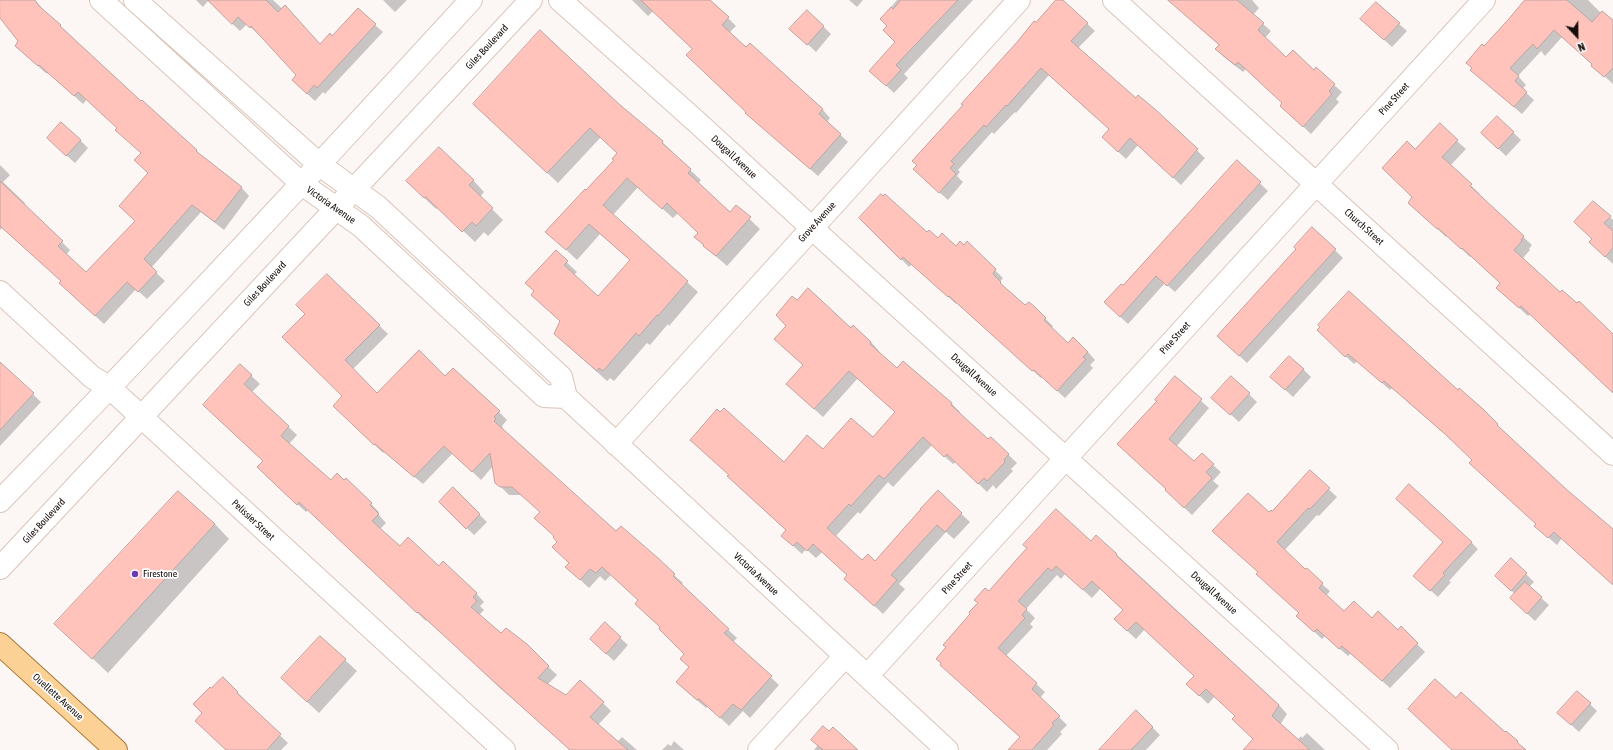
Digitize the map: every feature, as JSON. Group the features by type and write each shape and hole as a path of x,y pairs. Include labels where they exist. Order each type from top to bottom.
{"main road":[{"name":"Ouellette Avenue","path":"0,644 116,750"}],"street":[{"name":"Victoria Avenue","path":"102,0 302,184 361,226 544,396 566,397 947,750"},
{"path":"135,0 320,166 378,207 561,377 566,397"},
{"path":"0,501 110,388 320,166 471,0"},
{"name":"Giles Boulevard","path":"0,568 531,0"},
{"name":"Dougall Avenue","path":"560,0 699,124 1388,750"},
{"name":"Grove Avenue","path":"616,444 1019,0"},
{"name":"Church Street","path":"1114,0 1613,454"},
{"name":"Pine Street","path":"867,676 1484,0"},
{"name":"Pelissier Street","path":"0,292 92,377 110,388 504,750"},
{"path":"758,750 845,656"}],"building":[{"path":"0,0 35,0 39,6 61,25 60,26 141,101 142,100 197,150 196,151 242,187 215,222 192,205 144,259 157,272 138,292 127,282 95,316 59,283 61,281 0,226 0,181 63,241 58,246 86,272 135,221 119,206 148,173 134,160 141,153 115,130 117,128 78,92 74,96 15,46 18,41 0,18"},
{"path":"208,0 266,0 278,12 285,5 320,44 330,33 332,36 358,8 376,24 317,88 314,85 307,94 292,80 296,75 251,26 250,28 238,17 232,24"},
{"path":"641,0 710,0 729,17 722,25 746,47 750,43 823,109 819,114 841,134 810,169 745,113 746,112 686,55 692,49"},
{"path":"901,0 958,0 896,65 901,70 886,86 869,71 895,42 883,30 887,26 880,19 891,7 893,9"},
{"path":"1056,0 1063,0 1088,23 1071,41 1136,98 1138,95 1156,110 1198,149 1173,178 1130,138 1118,152 1102,137 1109,129 1041,68 1007,106 1006,105 986,127 984,125 951,161 954,164 950,168 956,174 939,193 913,169 917,165 912,161 963,105 961,104 1034,21 1036,22"},
{"path":"1168,0 1237,0 1264,23 1258,30 1286,57 1293,50 1314,70 1316,67 1335,84 1329,91 1332,94 1303,127 1280,106 1282,103 1238,62 1235,65 1215,49 1219,45"},
{"path":"1525,0 1567,0 1592,22 1602,11 1613,20 1613,68 1604,77 1591,66 1592,64 1554,30 1537,49 1533,44 1510,68 1519,76 1515,81 1527,92 1514,107 1470,70 1472,68 1466,63 1482,44 1484,46"},
{"path":"1376,2 1400,23 1384,40 1360,19"},
{"path":"807,10 824,26 807,45 789,29"},
{"path":"540,30 619,104 663,141 662,143 691,169 688,173 730,212 736,205 751,217 716,256 694,237 698,233 667,203 662,209 627,178 603,205 688,281 658,316 657,315 639,336 636,333 603,371 599,368 597,371 554,334 560,321 531,295 534,291 525,283 556,250 568,261 564,265 598,296 630,260 589,224 566,250 545,232 614,160 612,159 617,153 590,128 547,173 473,104"},
{"path":"1497,116 1514,132 1498,149 1481,133"},
{"path":"61,122 81,140 66,156 47,138"},
{"path":"1440,123 1458,140 1442,157 1472,184 1470,186 1524,236 1521,240 1522,241 1514,250 1560,292 1562,290 1577,303 1579,301 1613,334 1613,393 1521,306 1519,308 1496,288 1500,283 1462,248 1461,249 1438,228 1437,229 1408,203 1412,197 1382,168 1407,141 1415,149"},
{"path":"439,147 474,180 469,185 493,208 476,226 472,222 462,232 426,197 424,198 406,181"},
{"path":"1237,160 1261,182 1167,286 1156,276 1120,317 1104,302 1121,284 1123,285"},
{"path":"881,194 883,196 885,194 927,232 929,230 938,238 942,233 956,246 960,241 964,245 967,241 996,269 993,274 1001,282 1000,283 1025,305 1029,302 1035,307 1046,318 1044,320 1068,343 1073,337 1088,352 1083,357 1086,359 1057,391 1034,370 1032,371 949,296 948,297 903,257 901,260 859,218"},
{"path":"1593,201 1611,216 1604,223 1613,231 1613,248 1605,257 1589,242 1592,239 1574,222"},
{"path":"1312,227 1336,249 1239,356 1217,336 1296,249 1294,247"},
{"path":"327,274 380,325 345,360 377,393 419,350 445,376 453,368 500,411 494,417 496,419 494,421 616,531 621,526 658,558 675,574 673,576 729,629 724,633 772,676 741,710 733,704 720,718 699,699 697,700 676,682 689,667 680,659 684,654 659,629 660,627 635,604 638,600 602,567 596,573 590,569 580,580 565,567 569,563 552,547 557,542 553,537 554,536 534,518 540,512 512,487 500,487 495,483 490,453 472,472 444,446 414,477 375,444 374,445 333,406 342,396 282,337 305,314 296,305"},
{"path":"808,288 851,328 853,325 871,342 870,344 897,368 903,361 952,403 951,405 988,439 991,437 1009,454 1004,460 1005,462 987,481 984,478 978,484 947,454 944,457 923,437 884,479 879,475 851,506 849,504 827,528 862,560 868,554 875,561 938,490 962,513 945,532 937,525 891,575 897,580 874,606 844,579 847,575 813,544 807,551 797,542 793,546 781,536 786,530 690,440 717,409 720,412 724,408 784,462 807,435 823,449 851,418 873,437 895,412 849,371 814,409 786,384 803,365 774,339 786,326 776,315 792,296 797,300"},
{"path":"1349,291 1458,390 1459,388 1482,408 1498,424 1497,425 1566,489 1613,529 1613,585 1554,532 1548,538 1534,526 1536,524 1469,463 1472,460 1445,434 1384,381 1382,383 1348,354 1345,357 1317,330 1320,327 1318,325"},
{"path":"1289,356 1304,369 1285,390 1270,377"},
{"path":"0,362 34,393 0,430"},
{"path":"240,364 252,375 244,384 289,426 281,436 331,480 337,473 344,480 346,478 372,503 370,505 379,514 372,521 400,546 408,537 439,566 443,561 477,593 473,597 477,601 471,607 501,633 506,628 527,644 549,666 538,678 566,695 580,680 604,702 590,717 628,750 570,750 418,612 417,613 299,502 297,505 257,467 263,461 203,405"},
{"path":"1175,376 1202,399 1169,439 1194,461 1202,453 1214,464 1206,472 1212,478 1184,508 1165,490 1166,489 1117,444 1157,401 1155,400"},
{"path":"1231,376 1250,393 1230,415 1211,398"},
{"path":"1310,470 1330,488 1310,509 1308,508 1277,542 1305,569 1307,568 1323,583 1319,588 1344,611 1354,601 1372,618 1378,611 1398,630 1401,626 1418,643 1382,681 1342,646 1339,649 1317,629 1314,632 1296,616 1299,613 1256,574 1258,572 1212,531 1248,493 1269,512 1271,510 1272,511"},
{"path":"1409,484 1472,542 1443,573 1445,575 1430,591 1413,576 1443,542 1396,499"},
{"path":"453,487 480,514 466,529 439,502"},
{"name":"Firestone","path":"178,491 215,524 92,659 54,624"},
{"path":"1056,509 1091,541 1096,535 1279,705 1272,716 1310,750 1243,750 1253,739 1232,719 1235,716 1206,689 1199,696 1186,684 1194,676 1136,622 1127,631 1114,619 1123,610 1092,581 1083,590 1056,566 1052,571 1048,568 1018,601 1027,609 1022,615 1025,618 998,648 1037,683 1032,689 1060,716 1052,723 1054,725 1032,750 1008,750 1020,737 940,665 941,663 936,659 946,647 943,645 978,603 974,600 985,588 989,591 1027,548 1023,545"},
{"path":"1511,558 1527,573 1511,591 1495,576"},
{"path":"1525,582 1542,597 1527,614 1510,598"},
{"path":"605,622 621,637 606,654 590,639"},
{"path":"320,636 346,659 307,702 281,678"},
{"path":"223,677 238,692 237,693 281,734 267,750 226,750 195,721 202,713 193,704 210,687 211,688"},
{"path":"1435,679 1456,698 1461,692 1505,732 1506,731 1518,741 1517,742 1526,750 1452,750 1408,709"},
{"path":"1577,691 1591,703 1571,725 1557,713"},
{"path":"1136,710 1153,727 1131,750 1099,750"},
{"path":"823,726 829,731 833,727 858,750 823,750 811,740"}],"place":[{"name":"Firestone","path":"135,574"}]}
